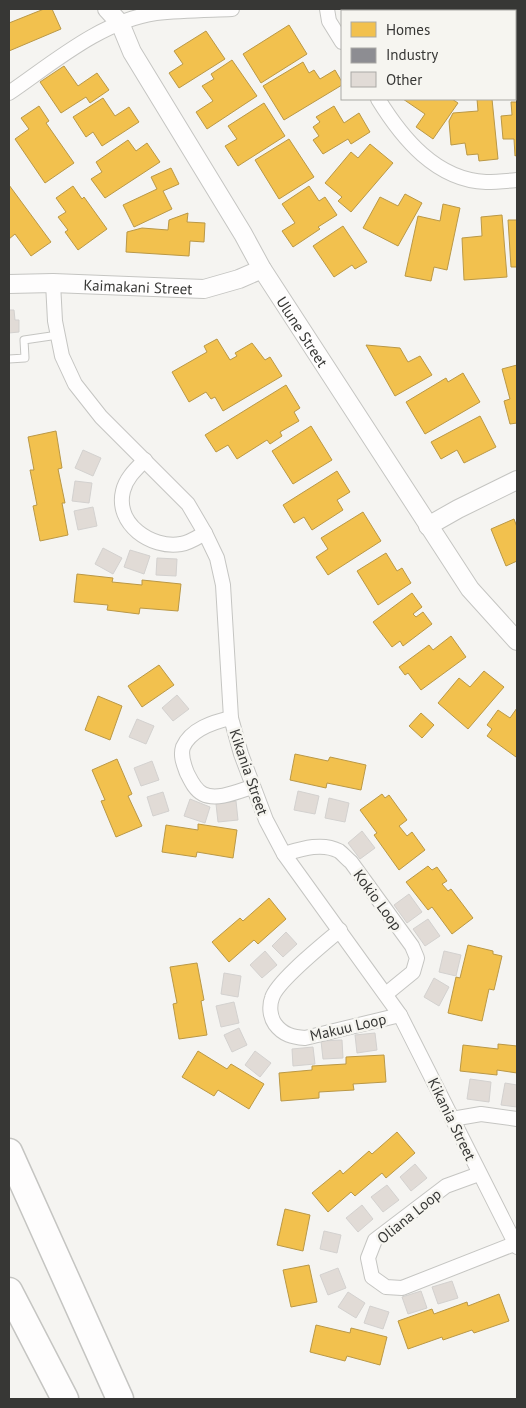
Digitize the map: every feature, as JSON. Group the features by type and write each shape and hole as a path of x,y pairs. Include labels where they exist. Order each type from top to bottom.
{"highway":[{"path":"9,1152 120,1399"},
{"path":"9,1291 66,1399"}],"street":[{"name":"Ulune Street","path":"107,9 121,16 132,52 243,234 262,269 428,526 470,589 517,641"},
{"path":"9,93 121,16 232,9"},
{"path":"327,9 329,21 341,40"},
{"path":"379,100 391,121 422,156 451,174 485,182 517,180"},
{"name":"Kaimakani Street","path":"9,284 53,283 204,289 239,279 262,269"},
{"name":"Kikania Street","path":"53,283 55,321 62,356 75,384 101,417 188,504 205,533 216,558 223,585 230,718 252,787 266,820 284,854 400,1015 516,1245"},
{"path":"145,460 130,475 123,491 122,508 129,524 142,536 160,544 182,544 205,533"},
{"path":"428,526 517,480"},
{"path":"230,718 213,722 191,736 182,748 182,761 191,784 204,794 218,796 252,787"},
{"name":"Kokio Loop","path":"284,854 306,847 326,848 339,852 351,862 412,946 417,958 414,972 386,994"},
{"name":"Makuu Loop","path":"340,930 282,982 272,997 270,1010 273,1022 280,1032 293,1037 305,1038 400,1015"},
{"path":"452,1119 481,1114 517,1119"},
{"name":"Oliana Loop","path":"479,1174 446,1186 375,1240 368,1258 372,1277 386,1287 402,1288 516,1245"}],"lane":[{"path":"9,359 25,358 24,340 58,335"}],"building: Homes":[{"path":"44,9 52,9 61,29 9,51 9,23"},
{"path":"289,25 307,54 261,83 243,54"},
{"path":"206,31 225,59 179,88 169,73 183,64 174,51"},
{"path":"516,43 517,43 516,71"},
{"path":"232,60 257,96 207,129 196,112 213,101 202,86 214,79 211,74"},
{"path":"303,62 309,73 314,70 320,79 335,70 341,80 341,86 284,120 263,86"},
{"path":"64,66 78,86 97,73 109,90 90,103 86,97 61,113 40,82"},
{"path":"103,98 115,116 129,107 139,122 102,146 93,132 86,137 73,117"},
{"path":"404,100 454,100 458,103 433,139 416,127 425,114"},
{"path":"477,100 492,100 498,159 479,161 478,154 467,155 465,143 451,145 449,121 453,113 478,111"},
{"path":"511,102 517,102 517,155 515,156 514,139 503,139 501,116 512,115"},
{"path":"264,103 285,136 238,166 225,146 237,139 228,126"},
{"path":"39,106 49,121 46,123 74,163 45,183 15,139 29,129 21,118"},
{"path":"334,106 344,123 359,113 370,132 351,144 348,139 323,154 313,140 319,136 313,127 320,122 316,117"},
{"path":"289,139 314,177 279,199 255,160"},
{"path":"128,140 136,151 147,143 160,162 105,198 91,179 102,172 96,162"},
{"path":"370,144 393,163 351,212 338,201 342,197 325,183 351,152 358,158"},
{"path":"171,168 179,184 163,191 172,209 134,227 123,205 157,189 151,177"},
{"path":"9,185 51,242 31,256 15,234 9,239"},
{"path":"73,186 82,199 84,197 107,229 78,250 65,232 68,230 58,217 66,212 56,198"},
{"path":"309,186 319,201 325,197 337,215 293,247 282,231 295,223 282,204"},
{"path":"405,194 422,203 398,246 363,228 380,197 398,206"},
{"path":"443,204 460,208 447,270 434,267 431,281 405,276 418,216 440,221"},
{"path":"188,213 187,222 205,223 204,242 190,241 189,256 126,252 127,232 142,228 168,230 169,220"},
{"path":"502,215 507,277 464,280 462,238 482,236 481,217"},
{"path":"508,220 517,220 517,267 511,267"},
{"path":"343,226 367,262 355,269 352,265 334,277 313,246"},
{"path":"217,339 230,360 237,356 235,353 252,343 265,360 270,357 282,376 223,411 215,397 211,399 206,392 189,402 172,372 207,352 204,346"},
{"path":"366,345 400,348 408,362 420,356 432,375 395,396"},
{"path":"517,365 517,423 510,424 504,401 510,399 502,369"},
{"path":"463,373 480,402 425,434 406,402 446,378 448,382"},
{"path":"286,385 300,408 294,412 299,421 280,432 282,436 270,444 267,440 237,459 228,445 216,452 205,435"},
{"path":"480,416 496,447 464,463 457,450 441,459 431,442"},
{"path":"311,426 332,460 293,484 272,451"},
{"path":"56,431 62,468 58,469 65,503 62,503 68,535 40,541 33,506 37,505 30,470 34,470 28,437"},
{"path":"337,471 350,492 337,500 343,510 312,530 304,517 294,523 283,505"},
{"path":"363,512 381,541 328,575 316,557 328,549 321,538"},
{"path":"514,519 517,527 517,561 506,566 491,529"},
{"path":"386,553 397,571 402,568 411,583 378,605 357,571"},
{"path":"77,574 113,578 112,582 142,585 142,580 181,584 178,611 140,608 139,614 107,610 108,605 74,602"},
{"path":"412,593 422,607 413,614 416,617 423,612 432,624 403,646 400,641 392,647 373,622"},
{"path":"451,636 466,657 421,690 408,673 405,675 399,667 429,645 433,650"},
{"path":"159,665 174,685 142,707 128,686"},
{"path":"484,671 504,687 468,729 438,703 459,678 470,687"},
{"path":"98,696 122,706 110,740 85,730"},
{"path":"517,708 516,757 487,736 492,729 487,725 498,710 510,718"},
{"path":"421,713 434,725 422,738 409,726"},
{"path":"295,754 328,761 330,757 366,765 361,790 327,783 326,788 290,780"},
{"path":"117,759 132,794 128,796 142,826 116,837 101,801 105,800 92,770"},
{"path":"382,794 385,798 389,795 407,820 399,826 407,836 412,832 425,850 399,870 374,835 377,833 360,810"},
{"path":"198,824 237,830 233,858 197,852 196,857 162,852 166,825 198,830"},
{"path":"428,866 432,870 437,867 447,881 442,884 448,891 451,889 473,918 452,934 432,907 428,910 406,882"},
{"path":"269,898 286,919 258,944 254,940 229,962 212,942 240,918 243,921"},
{"path":"468,945 493,951 493,954 502,956 494,990 489,989 482,1021 448,1013 456,977 460,978"},
{"path":"197,963 204,1000 201,1001 207,1035 179,1039 173,1004 177,1003 170,967"},
{"path":"498,1044 517,1046 517,1073 497,1070 497,1075 460,1071 463,1045 498,1049"},
{"path":"198,1051 227,1069 231,1064 264,1084 249,1109 218,1090 214,1096 182,1077"},
{"path":"384,1055 386,1082 353,1084 354,1090 319,1092 319,1098 281,1101 279,1073 312,1070 312,1066 346,1064 346,1057"},
{"path":"397,1132 415,1153 386,1178 382,1173 355,1196 351,1192 328,1212 312,1193 340,1170 343,1174 369,1151 372,1154"},
{"path":"285,1209 310,1215 303,1251 277,1245"},
{"path":"309,1265 317,1302 291,1307 283,1270"},
{"path":"499,1294 509,1321 474,1333 472,1330 443,1340 442,1337 408,1349 398,1321 432,1309 434,1314 467,1302 468,1306"},
{"path":"316,1325 350,1333 351,1328 387,1337 380,1365 347,1356 345,1361 310,1352"}],"building: Industry":[{"path":"516,15 517,15 516,34"}],"building: Other":[{"path":"9,310 14,310 15,320 19,320 19,332 9,333"},
{"path":"83,450 101,458 93,476 75,468"},
{"path":"75,481 92,483 89,503 72,501"},
{"path":"93,507 97,526 78,530 74,511"},
{"path":"103,548 122,558 113,574 95,564"},
{"path":"130,550 150,556 144,574 124,567"},
{"path":"157,558 177,559 176,576 156,575"},
{"path":"177,695 189,709 173,721 162,708"},
{"path":"137,719 154,726 146,744 129,737"},
{"path":"152,761 159,780 141,786 134,768"},
{"path":"298,791 319,796 315,814 294,810"},
{"path":"163,792 169,811 153,816 147,797"},
{"path":"329,798 349,803 345,822 325,818"},
{"path":"190,799 210,807 205,823 184,816"},
{"path":"236,801 238,820 218,822 216,804"},
{"path":"362,831 375,848 360,859 348,843"},
{"path":"409,894 422,912 407,923 394,905"},
{"path":"428,919 440,936 425,946 413,929"},
{"path":"286,932 297,944 283,957 272,946"},
{"path":"265,951 277,965 262,978 250,965"},
{"path":"444,951 461,955 456,976 439,972"},
{"path":"224,973 241,976 238,997 221,994"},
{"path":"434,978 449,987 439,1006 424,997"},
{"path":"234,1002 239,1023 221,1027 216,1006"},
{"path":"239,1028 247,1045 232,1052 224,1035"},
{"path":"375,1033 377,1050 357,1053 355,1035"},
{"path":"342,1040 343,1058 323,1059 321,1041"},
{"path":"313,1047 315,1064 293,1066 292,1049"},
{"path":"255,1051 271,1063 260,1077 245,1065"},
{"path":"470,1079 491,1082 489,1102 467,1099"},
{"path":"505,1083 517,1085 517,1107 501,1105"},
{"path":"415,1164 427,1178 411,1191 400,1177"},
{"path":"387,1185 399,1200 383,1212 371,1197"},
{"path":"362,1205 373,1219 358,1232 346,1218"},
{"path":"324,1231 341,1235 337,1253 320,1249"},
{"path":"338,1268 346,1288 328,1295 320,1275"},
{"path":"452,1281 458,1298 438,1304 432,1287"},
{"path":"421,1291 427,1308 408,1314 402,1297"},
{"path":"348,1292 365,1303 356,1318 338,1307"},
{"path":"370,1306 389,1312 383,1329 364,1323"}]}
